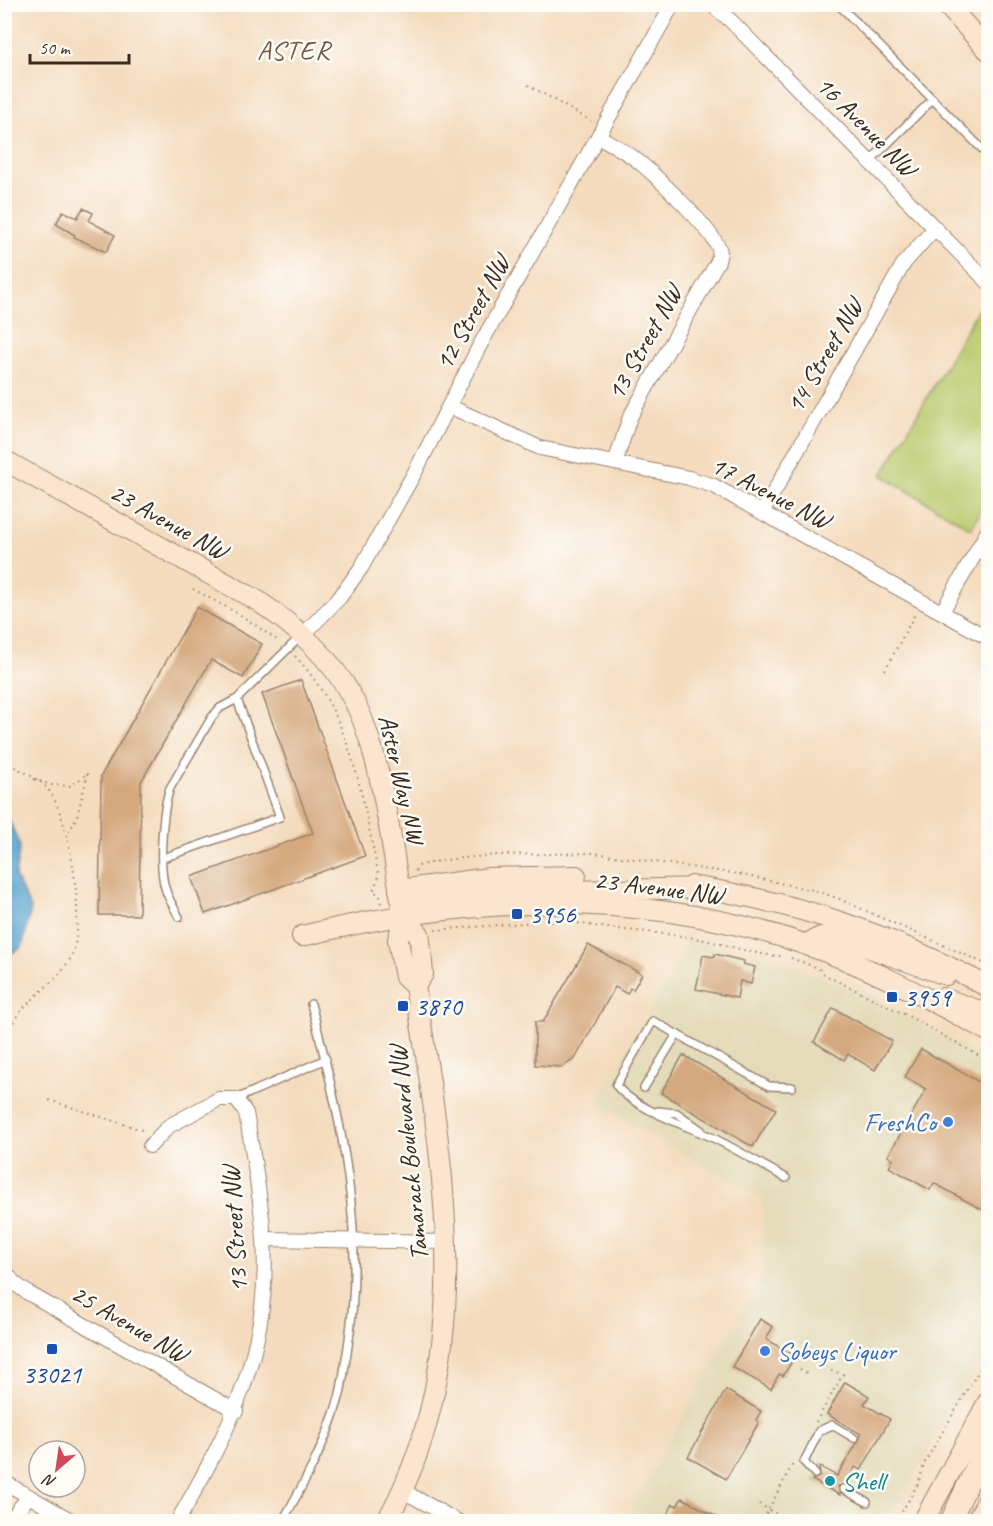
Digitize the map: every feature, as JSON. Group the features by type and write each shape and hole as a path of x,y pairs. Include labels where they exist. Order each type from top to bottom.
{"main road":[{"path":"946,4 988,50"},
{"name":"23 Avenue NW","path":"4,460 258,601 303,635"},
{"name":"Aster Way NW","path":"303,635 343,682 364,723 381,790 389,892 404,917"},
{"name":"23 Avenue NW","path":"389,892 489,878 546,875 594,876 703,888 774,902 837,919 917,950 988,987"},
{"path":"404,917 419,903 476,893 555,889 703,888"},
{"name":"23 Avenue NW","path":"302,936 350,924 508,904 606,906 680,914 722,922 806,944 912,990 988,1032"},
{"name":"Tamarack Boulevard NW","path":"386,1521 403,1491 421,1439 436,1379 446,1316 447,1242 439,1146 415,986 423,974 419,934 404,917"},
{"path":"806,944 821,937 839,938 988,987"},
{"path":"912,990 965,1003 988,1014"},
{"path":"923,1521 988,1402"},
{"path":"950,1521 988,1442"},
{"path":"976,1521 988,1500"}],"street":[{"name":"12 Street NW","path":"303,635 340,597 361,568 415,472 596,129 673,4"},
{"name":"16 Avenue NW","path":"711,4 731,21 988,282"},
{"name":"13 Street NW","path":"596,129 642,165 710,234 719,247 718,261 630,417 615,463"},
{"name":"14 Street NW","path":"763,511 904,262 934,228"},
{"name":"17 Avenue NW","path":"449,406 540,448 689,478 722,490 988,638"},
{"path":"942,612 988,531"},
{"path":"154,1141 169,1126 219,1099 236,1099"},
{"name":"13 Street NW","path":"177,1521 236,1411 252,1367 260,1327 264,1280 264,1239 246,1113 236,1099"},
{"path":"264,1239 447,1242"},
{"name":"25 Avenue NW","path":"5,1271 14,1283 28,1293 236,1411"},
{"path":"4,1482 27,1495"},
{"path":"403,1491 459,1521"},
{"path":"9,1521 27,1498"},
{"path":"34,1499 74,1521"}],"lane":[{"path":"838,4 988,155"},
{"path":"869,162 933,99"},
{"path":"179,917 166,890 163,858 166,799 170,788 212,717 220,708 237,699 303,635"},
{"path":"163,858 280,817 237,699"},
{"path":"282,1521 313,1467 340,1396 353,1311 356,1241 341,1136 326,1059 311,1004"},
{"path":"786,1178 708,1136 655,1111 624,1093 616,1085 653,1021 769,1086 792,1087"},
{"path":"644,1088 677,1034"},
{"path":"236,1099 326,1059"},
{"path":"815,1474 804,1462 819,1431 832,1425 854,1438"},
{"path":"843,1489 867,1502"}],"path":[{"path":"974,4 988,20"},
{"path":"528,85 596,129"},
{"path":"193,589 269,633 288,649 328,698 348,742 379,876 373,891 389,892"},
{"path":"885,670 917,610"},
{"path":"4,761 46,788 67,836 73,859 76,940 72,956 60,974 12,1019 5,1044 7,1056"},
{"path":"28,776 51,785 71,786 88,773 77,816 67,836"},
{"path":"417,869 420,865 468,857 594,853 738,874 813,890 837,898 988,965"},
{"path":"433,930 571,922 614,930 675,935 766,956 785,956 818,968 825,975 912,1018 988,1061"},
{"path":"49,1100 154,1141"},
{"path":"896,1521 918,1484 925,1462 988,1355"},
{"path":"800,1370 810,1375"},
{"path":"759,1504 787,1520"}],"shaded area":[{"path":"689,940 763,955 870,995 988,1061 988,1346 888,1521 624,1521 764,1273 762,1198 597,1104"}],"green space":[{"path":"983,301 988,306 988,498 971,529 882,475"}],"water":[{"path":"4,817 9,820 20,846 15,876 31,909 22,947 5,957"}],"building":[{"path":"83,208 93,213 89,221 115,235 106,252 74,237 75,235 56,224 63,211 77,218"},
{"path":"197,607 262,644 243,678 211,660 141,782 139,915 99,915 101,776"},
{"path":"301,680 365,856 205,914 191,877 313,833 262,694"},
{"path":"588,945 642,974 633,990 630,988 627,994 615,987 575,1059 562,1067 535,1065 535,1022 543,1022"},
{"path":"715,954 744,961 743,964 755,967 751,984 740,981 737,998 696,989 703,955 714,957"},
{"path":"833,1008 892,1041 875,1070 848,1054 844,1060 814,1042"},
{"name":"FreshCo","path":"921,1049 988,1087 988,1213 934,1183 930,1190 889,1167 893,1159 888,1156 926,1089 905,1077"},
{"path":"683,1055 776,1109 753,1147 661,1093"},
{"name":"Sobeys Liquor","path":"760,1319 773,1327 766,1339 795,1356 783,1376 779,1374 771,1389 732,1367"},
{"path":"845,1382 869,1396 864,1404 890,1419 861,1470 855,1467 846,1484 838,1486 840,1495 812,1480 820,1476 819,1466 837,1476 859,1440 861,1434 827,1414"},
{"path":"726,1390 761,1411 756,1420 759,1422 726,1479 688,1457"},
{"path":"682,1498 724,1521 664,1521 673,1504 677,1506"}],"place":[{"name":"3956","path":"517,914"},
{"name":"3959","path":"892,997"},
{"name":"3870","path":"403,1006"},
{"name":"FreshCo","path":"948,1122"},
{"name":"33021","path":"52,1349"},
{"name":"Sobeys Liquor","path":"765,1351"},
{"name":"Shell","path":"830,1481"}],"district":[{"name":"ASTER","path":"294,50"}]}
